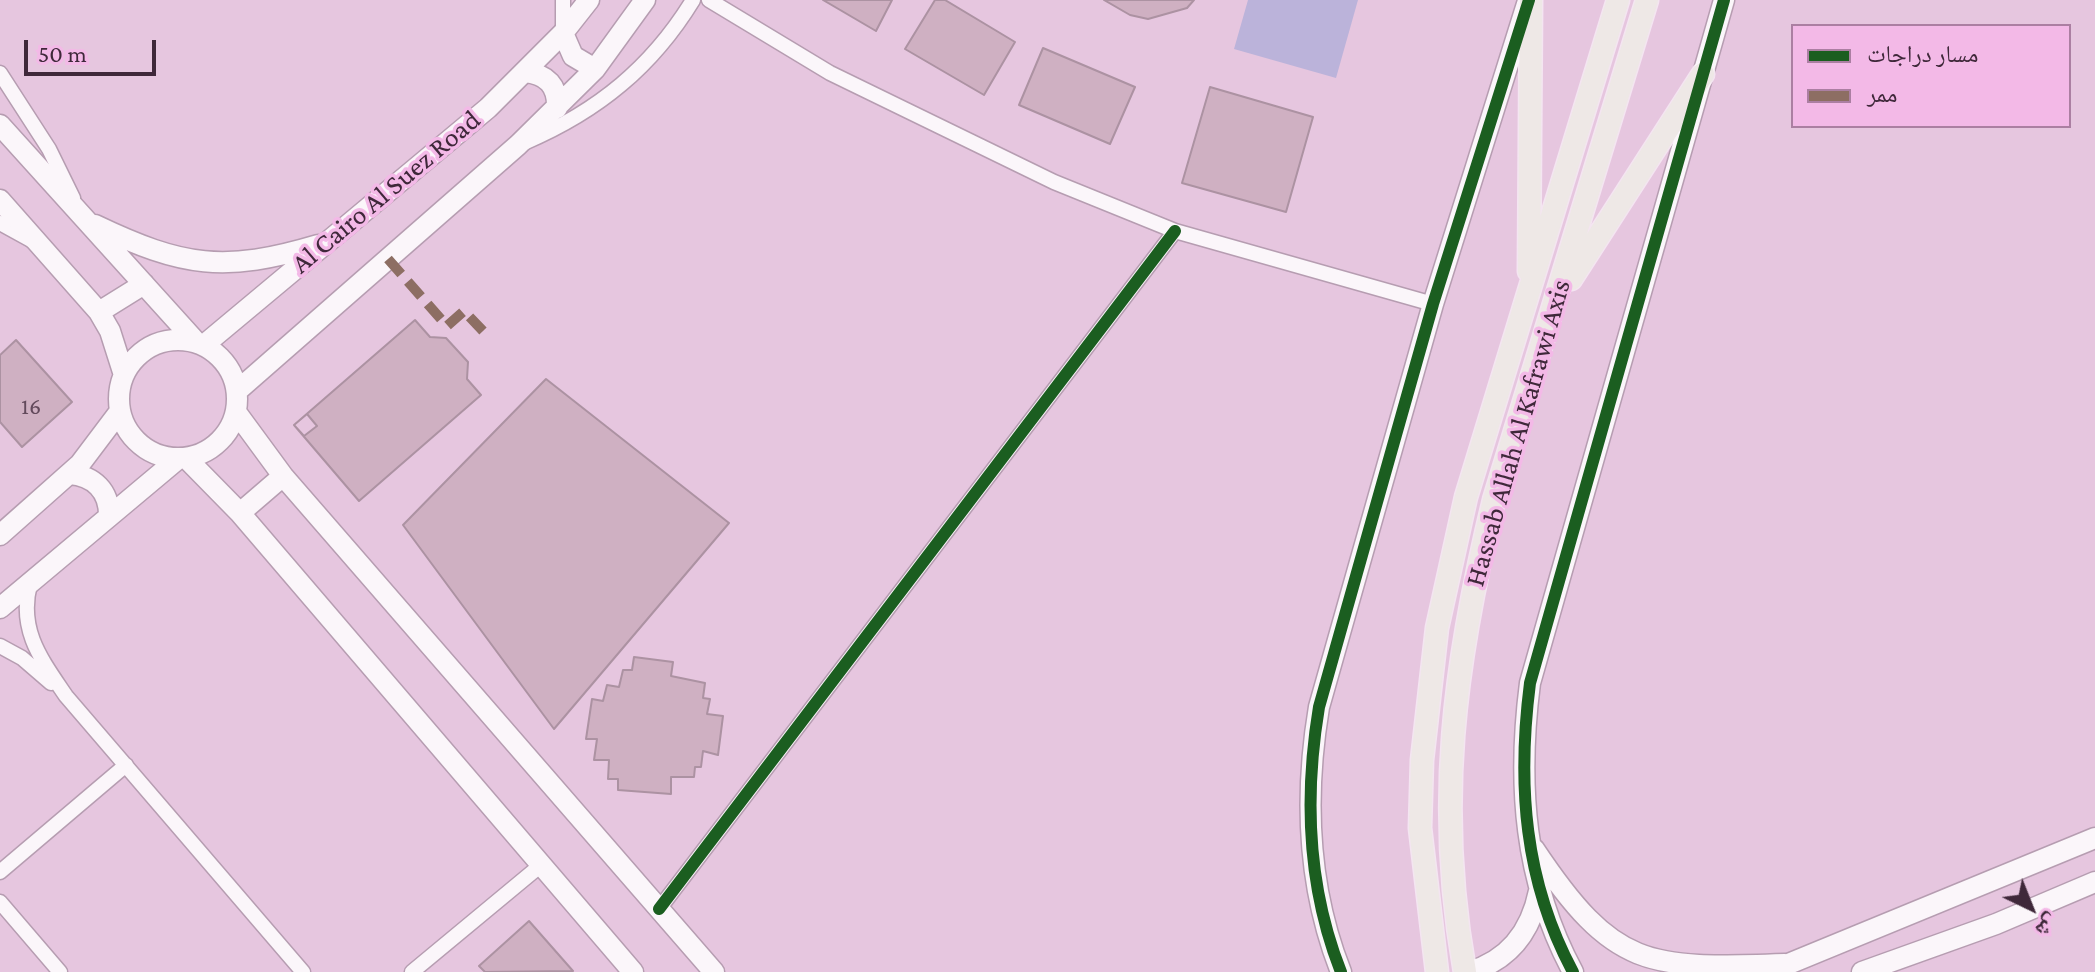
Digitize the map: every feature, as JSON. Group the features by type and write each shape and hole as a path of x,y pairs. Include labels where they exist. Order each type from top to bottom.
{"main road":[{"path":"1529,298 1530,0"},
{"name":"Hassab Allah Al Kafrawi Axis","path":"1437,972 1420,828 1422,760 1430,680 1448,575 1466,497 1618,0"},
{"name":"Hassab Allah Al Kafrawi Axis","path":"1467,972 1448,827 1455,696 1473,584 1494,500 1647,0"},
{"path":"1555,304 1703,74"}],"street":[{"path":"563,0 563,33 573,56 595,69"},
{"name":"Al Cairo Al Suez Road","path":"200,344 325,243 525,72 563,33 589,0"},
{"name":"Al Cairo Al Suez Road","path":"237,391 557,108 595,69 645,0"},
{"name":"Al Cairo Al Suez Road","path":"518,145 590,110 622,86 651,59 693,0"},
{"path":"709,0 830,73 939,129 1054,182 1175,231 1433,304"},
{"path":"1341,972 1331,962 1312,855 1311,756 1319,707 1433,304 1530,0"},
{"path":"1573,972 1539,891 1528,840 1522,787 1523,735 1530,683 1724,0"},
{"path":"525,72 536,73 553,86 557,108"},
{"path":"0,73 49,149 83,217 158,253 218,264 264,260 325,243"},
{"path":"0,125 200,344 226,364 237,391 236,412 218,443 203,453 183,458 109,515 0,608"},
{"path":"0,200 99,312 110,331 124,375"},
{"path":"0,223 41,246"},
{"path":"659,909 1175,231"},
{"path":"99,312 144,284"},
{"path":"200,344 180,339 147,348 124,375 119,392 120,411 130,433 148,450 183,458 240,513 633,972"},
{"path":"0,535 70,474 95,448 120,411"},
{"path":"236,412 283,476 714,972"},
{"path":"70,474 86,477 99,486 107,499 109,515"},
{"path":"240,513 283,476"},
{"path":"31,581 26,601 28,631 40,658 66,696 303,972"},
{"path":"0,646 22,658 66,696"},
{"path":"0,872 126,765"},
{"path":"1769,972 2095,838"},
{"path":"1528,840 1582,916 1628,949 1682,966 1793,963"},
{"path":"412,972 541,865"},
{"path":"1862,972 1996,924 2095,882"},
{"path":"1467,972 1485,967 1512,949 1530,922 1539,891"},
{"path":"0,902 60,972"},
{"path":"1331,962 1355,972"}],"shaded area":[{"path":"1248,0 1358,0 1336,78 1234,49"}],"building":[{"path":"823,0 892,0 876,31"},
{"path":"935,0 945,0 1015,42 984,95 905,49"},
{"path":"1104,0 1194,0 1187,8 1148,19 1130,15"},
{"path":"1043,48 1135,87 1110,144 1019,105"},
{"path":"1210,87 1313,117 1286,212 1182,183"},
{"path":"415,320 430,337 446,338 468,362 467,379 481,395 359,501 294,425"},
{"path":"16,340 72,402 22,447 0,422 0,355"},
{"path":"546,379 729,523 554,729 403,525"},
{"path":"307,414 317,426 304,436 294,425"},
{"path":"634,657 673,662 671,676 705,683 703,698 710,699 707,714 723,716 718,755 703,751 701,767 695,767 694,777 671,777 671,794 618,790 618,779 608,779 609,760 594,760 597,739 586,739 592,699 603,701 607,685 619,687 623,670 632,670"},
{"path":"529,921 573,971 485,972 479,966"}],"marked path":[{"path":"388,259 447,326 464,311 483,331"}],"cycle path":[{"path":"1341,972 1321,907 1312,841 1311,774 1319,707 1433,304 1529,0"},
{"path":"1573,972 1544,903 1528,831 1524,758 1530,683 1724,0"},
{"path":"659,909 1175,231"}]}
